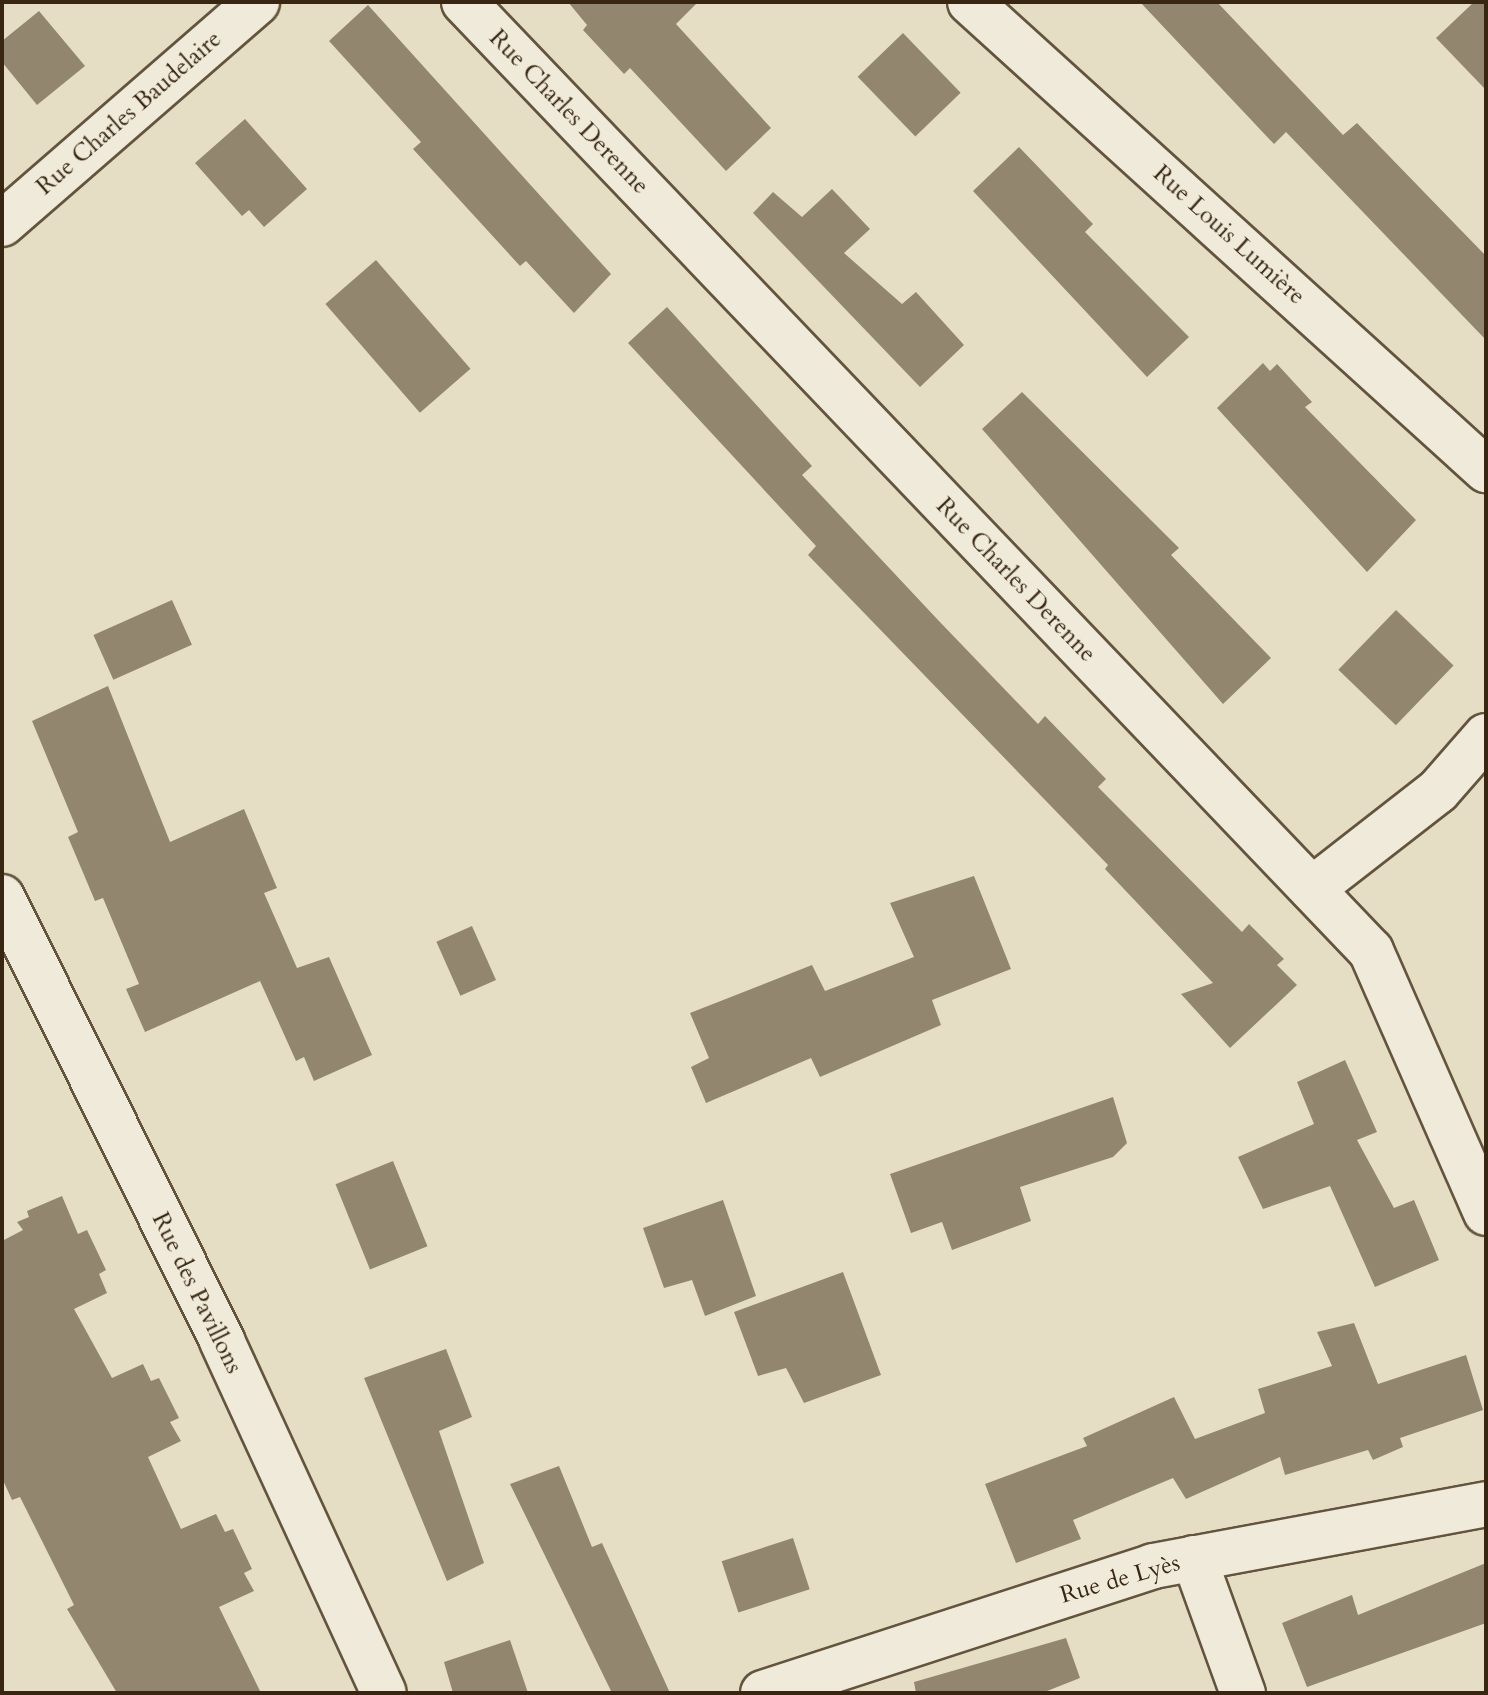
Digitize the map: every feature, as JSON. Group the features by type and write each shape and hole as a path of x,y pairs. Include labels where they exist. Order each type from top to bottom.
{"street":[{"name":"Rue Charles Baudelaire","path":"2,224 257,2"},
{"name":"Rue Charles Derenne","path":"464,2 1371,951 1486,1213"},
{"name":"Rue Louis Lumière","path":"970,2 1486,470"},
{"path":"1312,889 1438,791 1486,736"},
{"name":"Rue des Pavillons","path":"2,897 222,1341 384,1693"},
{"name":"Rue de Lyès","path":"763,1693 1194,1558 1486,1504"},
{"path":"1194,1558 1243,1693"}],"building":[{"path":"568,2 698,2 676,24 771,128 726,171 630,68 624,74 583,30 587,25"},
{"path":"1140,2 1217,2 1343,135 1357,123 1486,256 1486,340 1286,132 1274,144"},
{"path":"1474,2 1486,2 1486,90 1436,38"},
{"path":"368,5 611,274 574,313 526,261 520,266 413,149 421,142 329,41"},
{"path":"39,11 85,66 37,105 2,62 2,41"},
{"path":"903,33 961,93 915,136 858,77"},
{"path":"245,119 307,189 264,227 249,210 242,216 195,163"},
{"path":"1019,147 1093,224 1085,232 1189,337 1147,377 973,191"},
{"path":"832,189 870,229 844,253 902,304 916,292 964,345 920,387 753,213 773,192 802,217"},
{"path":"376,260 470,369 420,413 325,304"},
{"path":"667,307 812,466 802,475 938,620 1038,724 1045,716 1106,779 1098,787 1242,932 1249,924 1284,959 1277,965 1297,985 1230,1048 1181,994 1213,983 1105,869 1108,865 808,555 816,546 628,343"},
{"path":"1263,363 1270,371 1277,364 1312,402 1305,407 1416,520 1367,572 1217,408"},
{"path":"1022,392 1179,548 1171,555 1271,658 1223,704 982,429"},
{"path":"172,600 192,645 113,680 93,635"},
{"path":"1396,610 1454,666 1396,725 1338,670"},
{"path":"108,686 170,842 244,809 277,888 264,893 297,968 329,957 372,1055 314,1081 304,1057 296,1061 260,981 145,1032 126,989 139,984 103,898 95,901 68,837 78,832 32,721"},
{"path":"974,876 1011,969 932,1000 941,1025 820,1077 811,1058 706,1103 691,1067 709,1058 690,1013 812,965 825,991 914,957 890,903"},
{"path":"472,926 496,980 460,996 436,942"},
{"path":"1345,1060 1377,1132 1357,1140 1394,1208 1414,1200 1439,1260 1375,1287 1330,1186 1263,1209 1238,1157 1314,1124 1297,1082"},
{"path":"1113,1097 1127,1143 1113,1157 1020,1187 1031,1221 952,1250 942,1222 911,1233 890,1174"},
{"path":"393,1161 427,1246 370,1270 336,1184"},
{"path":"62,1196 78,1234 87,1230 106,1270 99,1274 107,1293 74,1309 112,1378 143,1364 151,1381 159,1378 179,1418 170,1422 181,1441 148,1457 181,1529 216,1514 225,1532 233,1529 252,1569 244,1573 254,1591 219,1607 261,1693 117,1693 67,1609 74,1605 20,1497 12,1500 2,1478 2,1241 23,1230 17,1222 29,1217 27,1211"},
{"path":"723,1200 756,1296 705,1316 692,1280 664,1288 643,1228"},
{"path":"843,1272 881,1375 804,1403 786,1368 758,1376 734,1312"},
{"path":"1354,1323 1378,1384 1466,1355 1483,1410 1400,1438 1403,1447 1373,1460 1368,1450 1285,1475 1280,1457 1186,1499 1173,1478 1073,1520 1081,1539 1016,1563 985,1484 1087,1446 1083,1438 1174,1397 1195,1439 1265,1413 1258,1389 1332,1366 1317,1332"},
{"path":"446,1349 472,1417 439,1431 484,1563 447,1581 364,1378"},
{"path":"559,1466 592,1547 602,1543 670,1693 612,1693 510,1484"},
{"path":"793,1538 810,1589 738,1613 722,1561"},
{"path":"1486,1563 1486,1623 1307,1687 1282,1623 1352,1595 1358,1615"},
{"path":"1066,1638 1080,1678 1042,1693 916,1693 914,1682"},
{"path":"510,1640 528,1693 453,1693 444,1662"}]}
